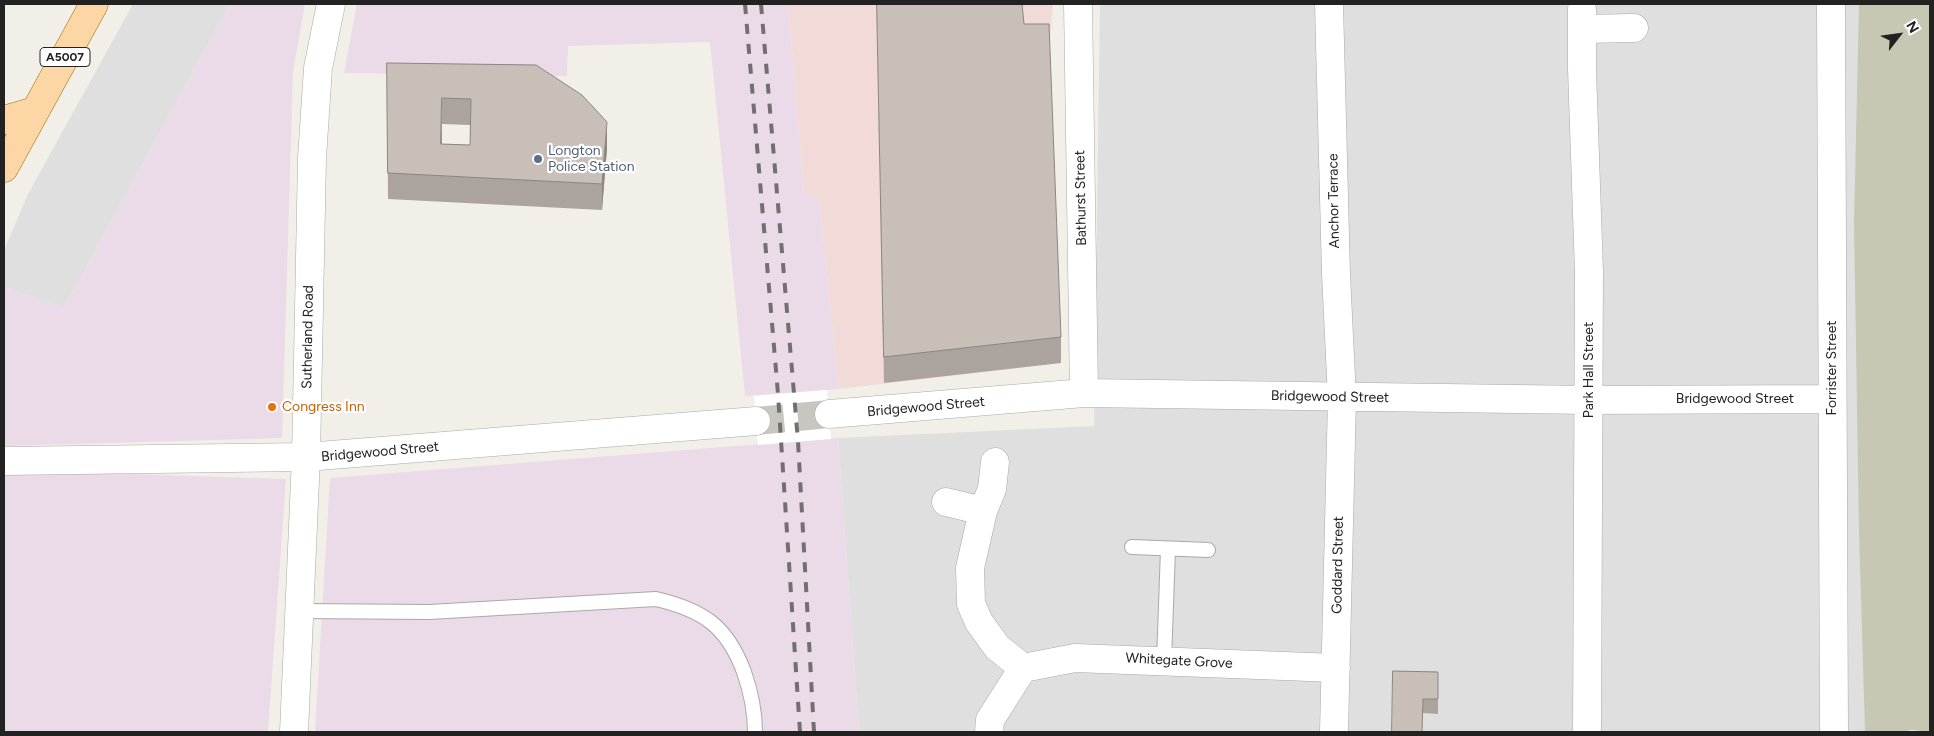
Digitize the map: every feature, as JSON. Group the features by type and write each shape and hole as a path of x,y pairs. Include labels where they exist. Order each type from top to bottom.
{"main road":[{"name":"A5007","path":"4,168 94,4"},
{"path":"4,120 35,111"}],"street":[{"name":"Sutherland Road","path":"294,732 306,458 312,158 318,68 331,4"},
{"name":"Bathurst Street","path":"1078,4 1084,393"},
{"name":"Anchor Terrace","path":"1329,4 1336,274 1342,398"},
{"name":"Forrister Street","path":"1831,4 1834,732"},
{"name":"Park Hall Street","path":"1587,732 1589,272 1582,19 1634,28"},
{"name":"Bridgewood Street","path":"829,414 1084,393 1589,400 1832,399"},
{"name":"Goddard Street","path":"1334,732 1342,398"},
{"name":"Bridgewood Street","path":"4,461 306,458 756,421"},
{"path":"989,732 990,720 1023,668 997,647 979,622 971,604 970,568 983,511 992,489 995,462"},
{"path":"946,502 983,511"},
{"name":"Whitegate Grove","path":"1023,668 1075,658 1336,668"}],"lane":[{"path":"1132,547 1208,550"},
{"path":"1164,661 1168,549"},
{"path":"299,611 429,612 656,599 678,604 708,619 726,636 739,659 750,687 755,715 755,732"}],"shaded area":[{"path":"133,4 230,4 64,308 4,287 4,250 28,194"},
{"path":"230,4 305,4 293,71 282,438 4,446 4,287 64,308"},
{"path":"357,4 788,4 804,193 819,198 839,389 745,396 710,42 568,46 567,76 344,73"},
{"path":"788,4 1053,4 1049,50 1061,363 839,389 819,198 804,193"},
{"path":"1100,4 1860,4 1865,732 859,732 838,438 1094,426"},
{"path":"1859,4 1930,4 1930,732 1912,730 1865,732 1859,532 1854,223"},
{"path":"838,438 859,732 315,732 330,478"},
{"path":"4,470 286,479 268,732 4,732"}],"pier":[{"path":"827,390 831,439 758,445 754,396"}],"building":[{"path":"877,4 1022,4 1024,24 1049,24 1061,337 884,357"},
{"name":"Longton Police Station","path":"387,63 536,65 582,95 607,122 602,184 388,173","holes":["442,98 471,99 470,145 441,144"]},
{"path":"1393,671 1438,672 1438,699 1423,699 1422,732 1392,732"}],"tunnel":[{"path":"756,421 829,414"}],"railway":[{"path":"745,4 778,394 800,732"},
{"path":"761,4 798,441 814,732"}],"place":[{"name":"Longton Police Station","path":"538,159"},
{"name":"Congress Inn","path":"272,407"}]}
